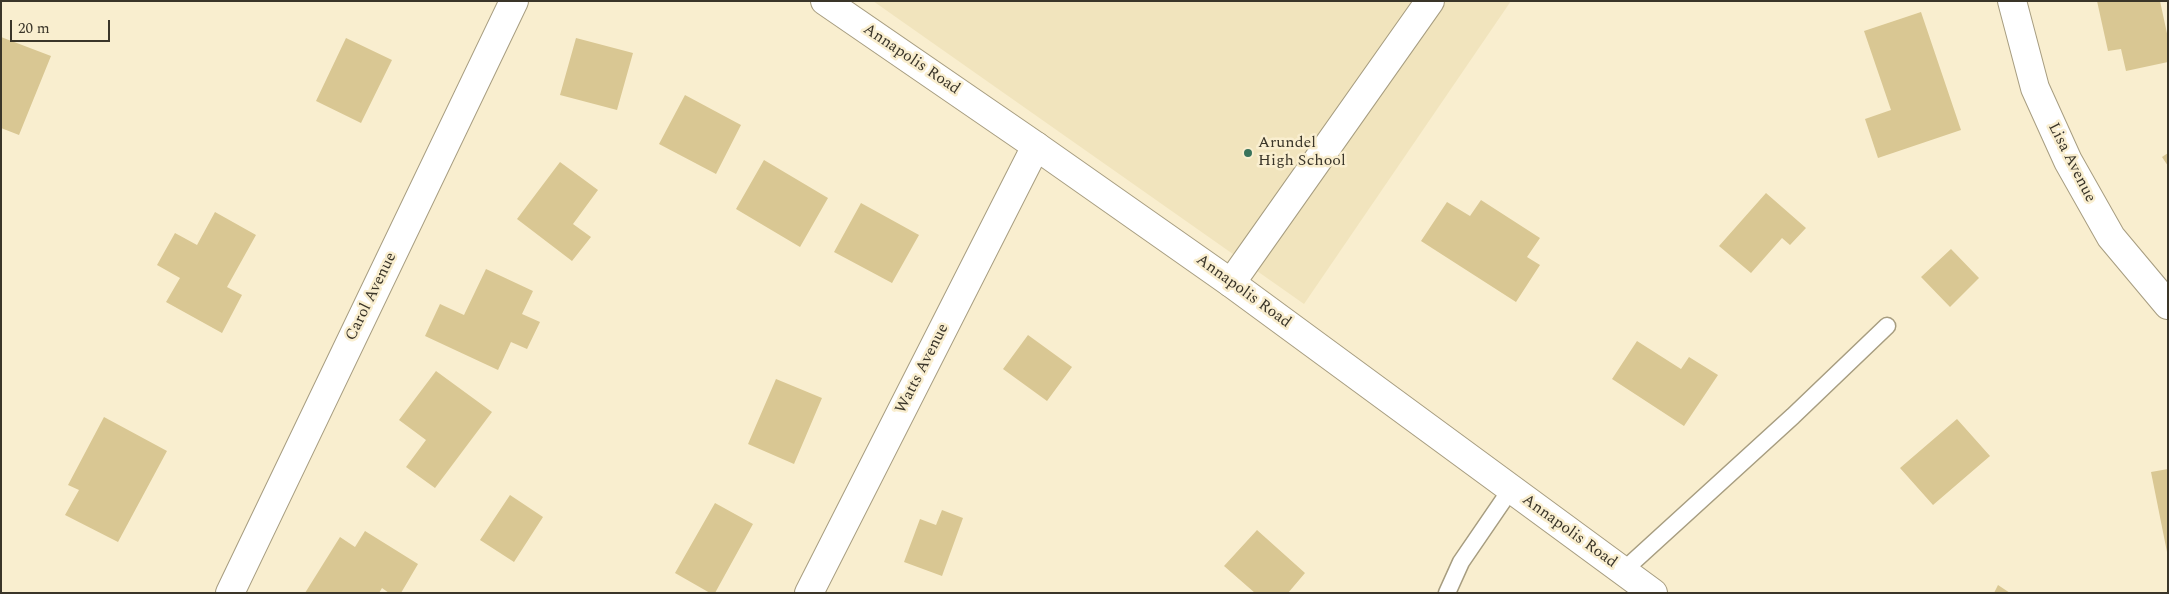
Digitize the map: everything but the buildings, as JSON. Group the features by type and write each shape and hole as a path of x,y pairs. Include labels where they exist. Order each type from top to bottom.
{"street":[{"name":"Carol Avenue","path":"230,593 514,1"},
{"name":"Annapolis Road","path":"826,1 1231,283 1652,593"},
{"path":"1231,283 1430,1"},
{"name":"Lisa Avenue","path":"2012,1 2035,88 2068,161 2111,237 2168,305"},
{"name":"Watts Avenue","path":"809,593 1036,146"}],"lane":[{"path":"1622,571 1793,416 1887,326"},
{"path":"1447,593 1461,562 1511,489"}],"shaded area":[{"name":"Arundel High School","path":"873,1 1511,1 1304,304"}],"place":[{"name":"Arundel High School","path":"1248,153"}]}
